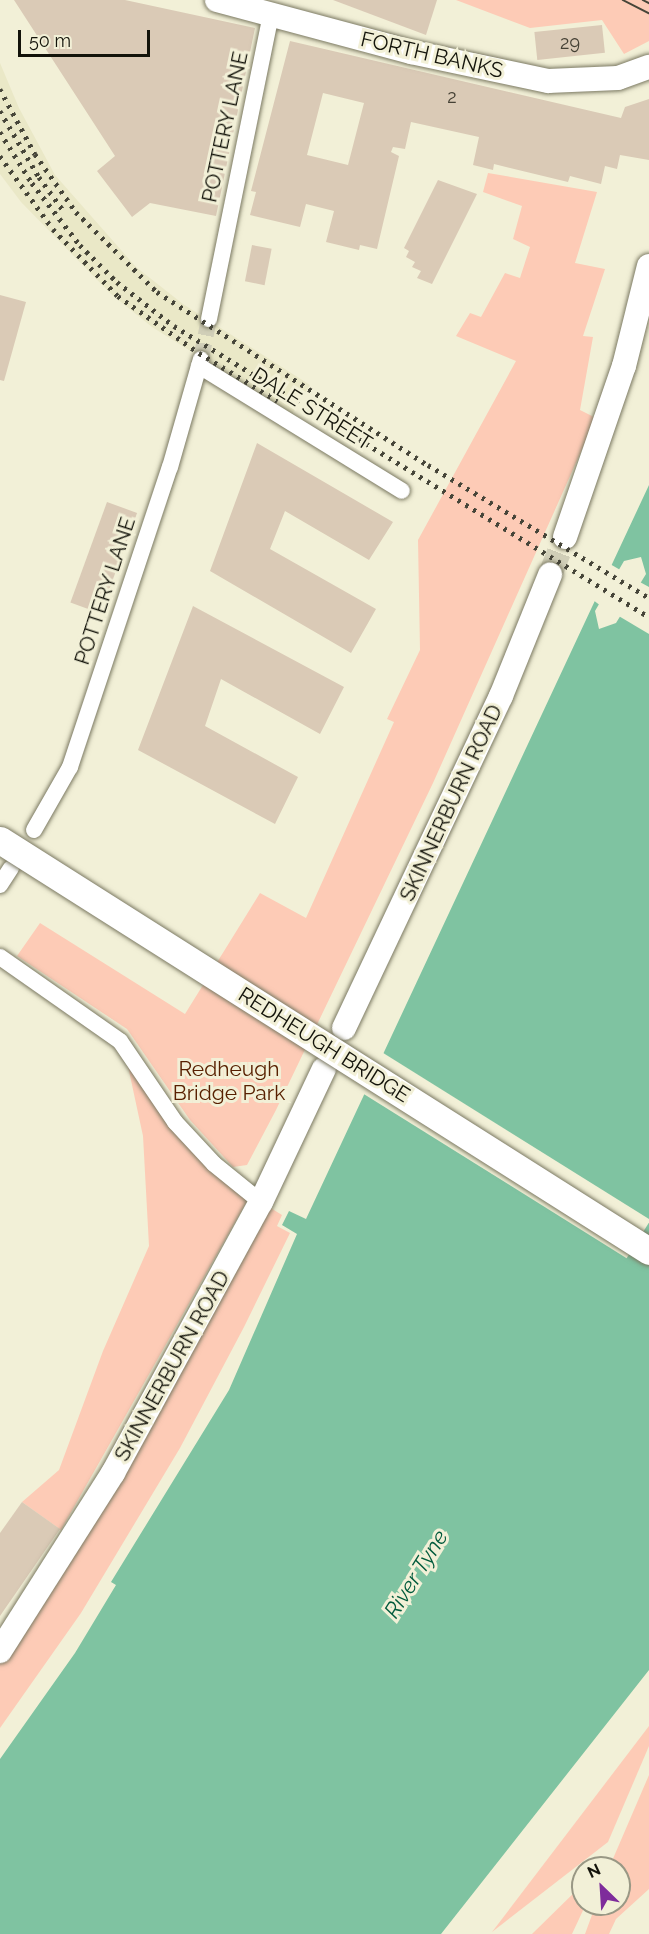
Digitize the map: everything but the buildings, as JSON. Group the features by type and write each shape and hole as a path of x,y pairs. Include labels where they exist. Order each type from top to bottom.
{"main road":[{"name":"REDHEUGH BRIDGE","path":"0,840 649,1251"}],"street":[{"name":"FORTH BANKS","path":"217,0 411,52 548,81 618,78 649,67"},
{"name":"POTTERY LANE","path":"209,319 271,14"},
{"path":"565,537 624,366 649,266"},
{"name":"POTTERY LANE","path":"34,830 70,767 170,468 200,362"},
{"name":"DALE STREET","path":"200,362 402,491"},
{"name":"SKINNERBURN ROAD","path":"344,1028 501,696 550,575"},
{"path":"0,885 11,868"},
{"path":"0,957 120,1041 175,1122 214,1164 261,1202"},
{"name":"SKINNERBURN ROAD","path":"0,1651 113,1473 261,1202 324,1070"}],"shaded area":[{"path":"0,63 19,108 55,175 136,267 183,304 310,385 292,414 152,327 111,294 21,202 0,174"}],"green space":[{"path":"456,0 649,0 649,41 624,54 602,20 530,28"},
{"name":"Redheugh Bridge Park","path":"488,173 597,192 575,263 605,269 583,336 593,337 580,410 596,418 433,783 276,1110 247,1165 233,1167 190,1120 127,1029 17,956 40,923 185,1014 260,893 306,918 394,722 387,719 420,650 418,540 516,361 456,336 470,313 481,317 505,273 520,278 530,247 513,239 522,206 483,192"},
{"path":"126,1057 166,1123 247,1201 61,1530 22,1502 59,1470 103,1351 149,1246 143,1136"},
{"path":"261,1202 282,1215 277,1226 290,1233 244,1327 180,1448 81,1613 0,1728 0,1651"},
{"path":"649,1726 649,1746 608,1842 590,1856 571,1856 571,1871 492,1932"},
{"path":"649,1775 649,1889 631,1905 631,1856 614,1856"},
{"path":"571,1896 571,1916 580,1916 572,1934 532,1934"},
{"path":"592,1916 619,1916 609,1934 585,1934"}],"water":[{"name":"River Tyne","path":"649,485 649,1670 441,1934 0,1934 0,1759 75,1653 116,1585 111,1582 229,1390 297,1234 282,1225 289,1211 306,1219","holes":["641,557 646,574 616,623 599,629 595,611 624,561"]}],"pier":[{"path":"610,564 622,571 601,606 593,600"},
{"path":"638,581 649,587 649,634 617,615"},
{"path":"380,1051 649,1219 627,1258 356,1089"}],"tunnel":[{"path":"201,359 209,319"},
{"path":"550,575 565,537"}],"tram line":[{"path":"623,0 649,13"},
{"path":"643,0 649,3"}],"railway":[{"path":"0,89 35,154 76,212 157,292 428,465 649,598"},
{"path":"0,111 39,177 63,210"},
{"path":"0,132 32,183 80,245 117,282 174,326 649,617"},
{"path":"0,156 53,229 118,296 199,353 278,401"}]}
